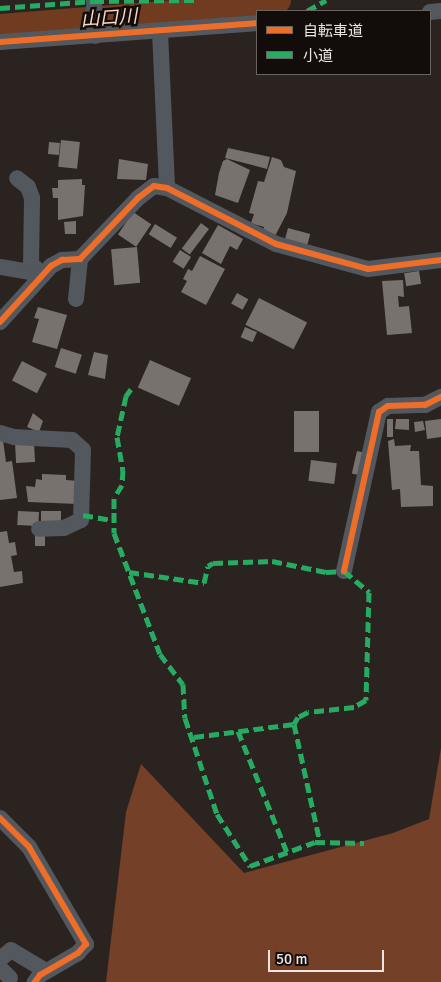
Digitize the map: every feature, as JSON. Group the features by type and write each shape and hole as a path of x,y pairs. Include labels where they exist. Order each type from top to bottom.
{"street":[{"path":"94,4 95,33"},
{"path":"0,42 95,33 160,32 256,23"},
{"path":"160,32 167,188"},
{"path":"17,178 28,187 32,198 31,264 42,274"},
{"path":"76,299 80,259 138,198 154,186 167,188 276,244 368,269 441,260"},
{"path":"0,322 42,274 62,260 80,259"},
{"path":"0,267 42,274"},
{"path":"344,571 379,412 388,406 425,405 441,397"},
{"path":"0,433 14,437 72,440 83,450 81,520 59,529 39,529"},
{"path":"0,818 29,847 86,944 78,953 40,977 11,950 0,959"}],"shaded area":[{"path":"441,748 441,982 106,982 126,812 141,764 244,873 393,833 429,819"}],"building":[{"path":"61,140 80,142 77,169 58,167"},
{"path":"49,142 60,143 59,155 48,154"},
{"path":"228,148 270,157 267,169 225,158"},
{"path":"272,157 281,160 284,167 296,171 287,213 275,236 263,231 264,227 251,223 254,214 249,213 258,181 264,182"},
{"path":"119,159 148,164 146,180 117,179"},
{"path":"227,159 250,170 238,203 215,195 223,161"},
{"path":"82,179 82,185 85,185 83,216 58,220 58,198 53,198 52,188 58,188 58,180"},
{"path":"133,212 151,224 136,247 118,234"},
{"path":"76,221 76,234 65,234 64,222"},
{"path":"201,223 209,229 190,255 182,249"},
{"path":"155,224 177,238 171,248 149,234"},
{"path":"218,225 243,239 237,250 230,246 221,264 202,253"},
{"path":"288,228 310,234 307,247 285,241"},
{"path":"137,247 140,283 114,285 111,249"},
{"path":"180,250 191,257 184,269 173,262"},
{"path":"200,256 225,269 206,305 181,292 187,281 183,279 188,269 192,271"},
{"path":"419,271 421,284 406,286 404,273"},
{"path":"403,280 404,297 398,296 399,307 409,306 412,333 387,335 382,281"},
{"path":"237,293 248,299 243,310 231,303"},
{"path":"259,298 307,323 293,349 245,325"},
{"path":"38,307 67,315 57,349 32,342 39,319 34,318"},
{"path":"245,327 257,332 253,342 241,337"},
{"path":"61,348 82,355 76,374 55,367"},
{"path":"94,352 108,355 105,379 88,375"},
{"path":"150,360 191,378 179,406 138,387"},
{"path":"22,361 47,374 37,393 12,381"},
{"path":"294,411 319,411 319,452 294,452"},
{"path":"33,413 43,421 39,432 27,427"},
{"path":"387,419 393,419 393,437 387,437"},
{"path":"396,419 409,419 409,430 395,429"},
{"path":"441,419 441,437 427,439 425,421"},
{"path":"423,421 425,430 415,432 414,422"},
{"path":"394,439 395,446 411,445 410,451 419,451 421,485 433,486 433,506 401,507 400,489 392,490 388,441"},
{"path":"3,440 6,462 12,461 17,498 0,500 0,441"},
{"path":"34,442 35,462 16,463 15,443"},
{"path":"357,451 366,453 361,475 352,473"},
{"path":"311,460 337,463 334,484 308,481"},
{"path":"42,474 66,475 66,480 79,481 78,504 28,502 26,486 35,487 36,479 42,480"},
{"path":"18,511 39,512 38,526 17,525"},
{"path":"41,511 61,511 61,526 41,526"},
{"path":"7,531 9,543 15,542 17,555 11,556 14,572 22,571 23,583 0,587 0,532"},
{"path":"35,534 45,534 45,546 35,546"}],"waterway":[{"name":"山口川","path":"0,28 225,10 277,0"}],"marked path":[{"path":"0,8 94,1 195,0"},
{"path":"309,10 326,0"},
{"path":"131,389 126,396 117,437 123,470 122,485 114,498 114,533 160,654 183,684 185,718 217,814 250,866 315,842 364,843"},
{"path":"83,515 112,520"},
{"path":"129,572 204,583 208,566 213,563 272,561 326,572 344,571 369,592 366,700 354,707 308,712 298,717 294,724 320,842"},
{"path":"194,737 294,724"},
{"path":"238,731 287,852"}],"cycle path":[{"path":"0,42 256,23"},
{"path":"0,322 51,266 62,260 80,259 138,198 154,186 167,188 276,244 368,269 441,260"},
{"path":"344,571 379,412 388,406 425,405 441,397"},
{"path":"0,818 29,847 86,944 78,953 40,975 35,982"}]}
